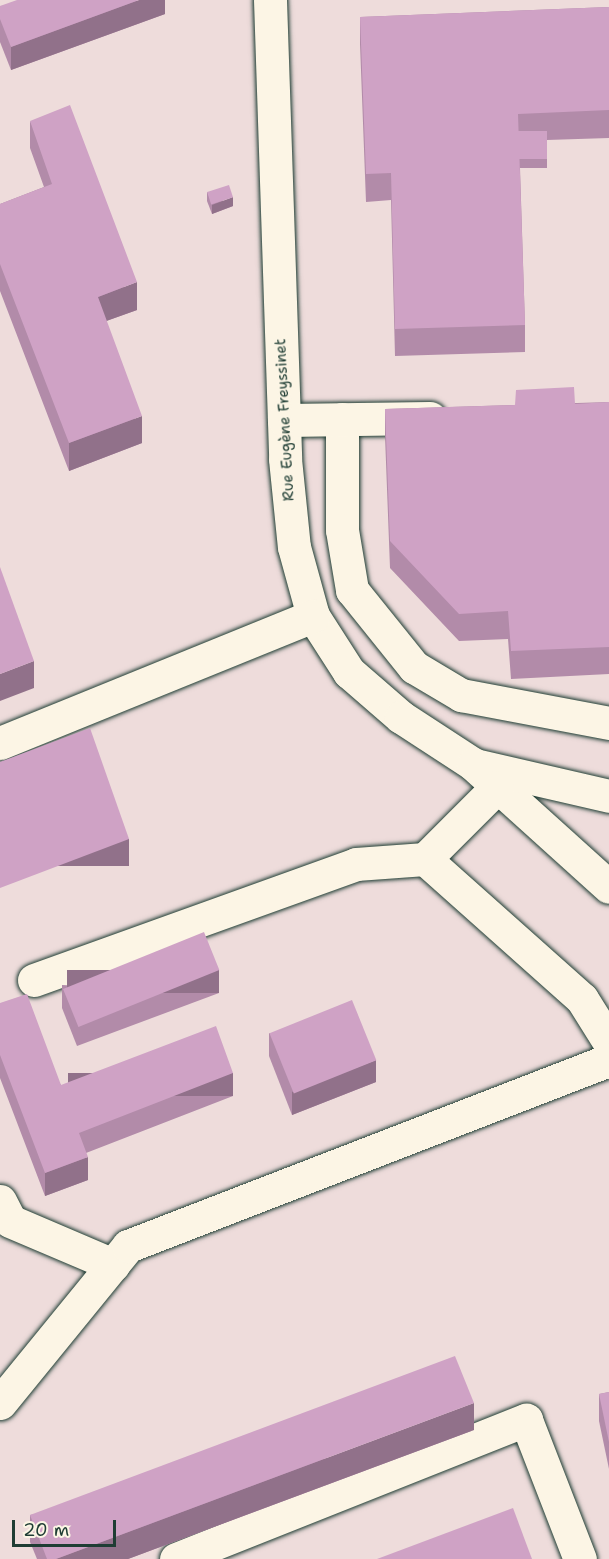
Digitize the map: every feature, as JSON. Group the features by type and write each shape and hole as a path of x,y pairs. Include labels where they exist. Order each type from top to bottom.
{"street":[{"name":"Rue Eugène Freyssinet","path":"270,0 284,420 294,547 313,616 349,672 401,717 473,764"},
{"path":"284,420 465,417"},
{"path":"342,419 342,530 352,590 414,667 461,695 609,723"},
{"path":"0,743 313,616"},
{"path":"473,764 609,887"},
{"path":"473,764 609,796"},
{"path":"34,980 356,864 425,859 497,787"},
{"path":"425,859 582,999 609,1042"},
{"path":"0,1403 128,1246 609,1060"},
{"path":"0,1201 10,1221 113,1265"},
{"path":"176,1559 526,1419 580,1559"}],"shaded area":[{"path":"0,0 609,0 609,1559 0,1559"}],"building":[{"path":"17,0 139,0 11,47 0,19 0,6"},
{"path":"609,7 609,110 518,114 525,325 395,329 391,173 366,174 360,17"},
{"path":"70,105 137,282 98,297 142,416 69,443 0,264 0,204 52,184 30,121"},
{"path":"518,131 547,131 547,159 518,159"},
{"path":"229,185 233,197 211,204 207,192"},
{"path":"574,387 575,404 609,402 609,647 511,651 508,611 459,614 390,541 385,409 515,405 516,390"},
{"path":"0,567 34,661 0,674"},
{"path":"90,728 129,839 0,888 0,762"},
{"path":"204,932 219,970 78,1027 63,989"},
{"path":"27,994 61,1085 216,1026 233,1073 79,1133 88,1157 45,1173 0,1055 0,1003"},
{"path":"352,1000 376,1060 294,1094 269,1033"},
{"path":"455,1356 474,1403 56,1559 47,1559 30,1515"},
{"path":"609,1392 609,1442 599,1394"},
{"path":"513,1508 532,1559 377,1559"}]}
